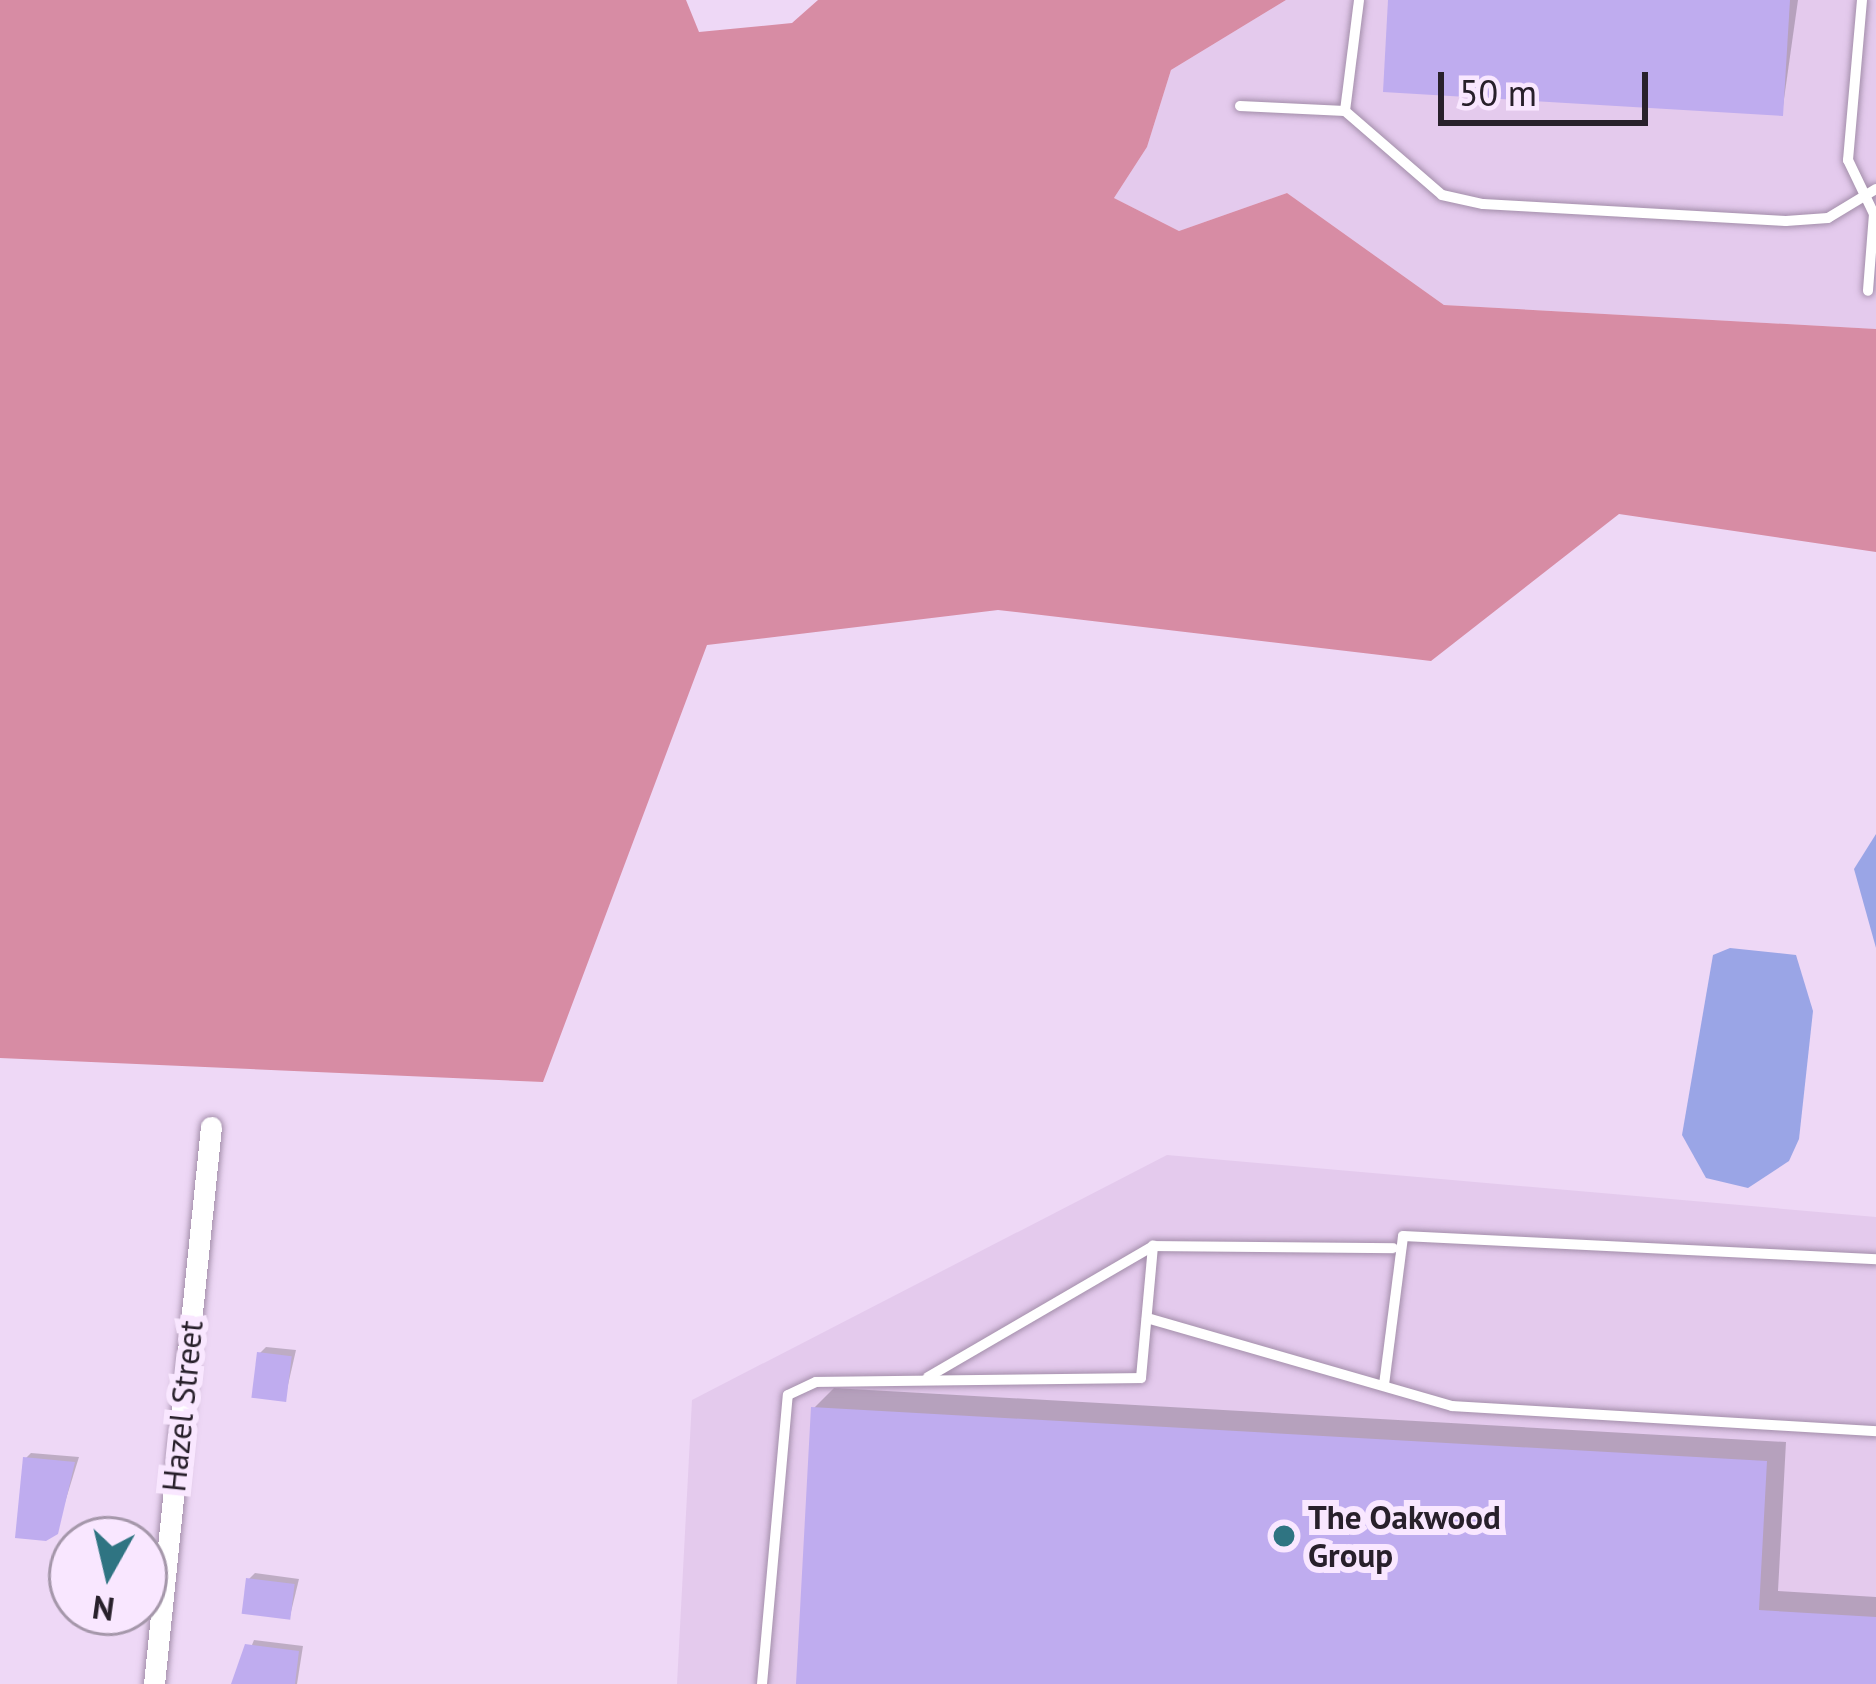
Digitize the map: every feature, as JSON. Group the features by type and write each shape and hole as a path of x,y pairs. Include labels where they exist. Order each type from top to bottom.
{"street":[{"name":"Hazel Street","path":"154,1684 211,1127"}],"lane":[{"path":"1346,111 1359,0"},
{"path":"1862,0 1848,160 1872,192 1868,291"},
{"path":"1240,106 1346,111 1442,195 1483,204 1786,220 1828,218 1872,192"},
{"path":"926,1378 1154,1246 1393,1248 1418,1232 1876,1259"},
{"path":"762,1684 777,1424 788,1395 816,1382 1141,1378 1154,1246"},
{"path":"1384,1384 1393,1248"},
{"path":"1147,1318 1452,1406 1876,1431"}],"shaded area":[{"path":"0,0 686,0 699,32 792,23 818,0 1286,0 1171,70 1147,147 1114,198 1179,231 1287,193 1444,305 1876,329 1876,552 1619,514 1431,661 998,610 707,645 543,1082 0,1058"},
{"path":"1286,0 1876,0 1876,329 1444,305 1287,193 1179,231 1114,198 1147,147 1171,70"},
{"path":"1167,1155 1876,1217 1876,1684 677,1684 692,1400"}],"water":[{"path":"1876,834 1876,948 1854,869"},
{"path":"1730,948 1796,955 1813,1011 1799,1139 1789,1161 1748,1188 1706,1178 1682,1135 1713,955"}],"building":[{"path":"1388,0 1790,0 1783,116 1383,92"},
{"path":"257,1352 292,1356 286,1402 251,1398"},
{"name":"The Oakwood Group","path":"811,1407 1767,1461 1759,1610 1876,1617 1876,1684 796,1684"},
{"path":"23,1457 75,1462 62,1516 48,1516 48,1540 15,1538"},
{"path":"246,1578 295,1584 290,1620 242,1614"},
{"path":"245,1644 299,1651 295,1684 231,1684"}],"place":[{"name":"The Oakwood Group","path":"1284,1536"}]}
